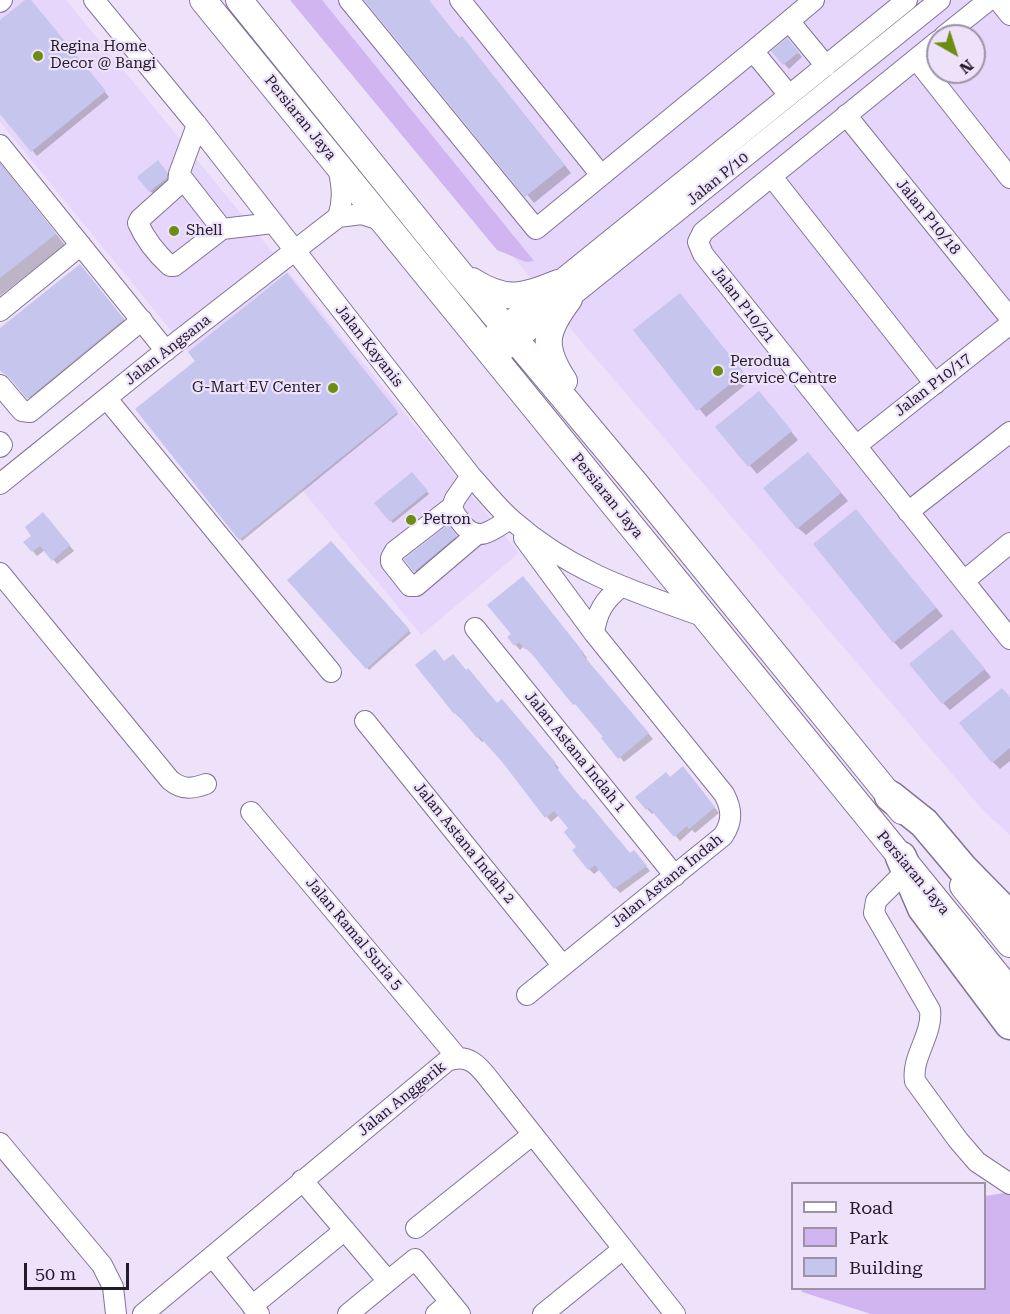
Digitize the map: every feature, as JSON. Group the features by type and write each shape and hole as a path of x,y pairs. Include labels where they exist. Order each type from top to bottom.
{"highway":[{"path":"890,796 924,823 962,868 1010,917"},
{"path":"904,864 923,908 1010,1024"}],"main road":[{"name":"Persiaran Jaya","path":"203,0 386,222 904,864 1010,991"},
{"name":"Persiaran Jaya","path":"239,0 1010,944"},
{"path":"458,270 483,288 506,296 564,291 549,330 547,345 552,363 636,484"}],"street":[{"name":"Jalan Kayanis","path":"94,0 197,125 471,476 510,519 592,575 705,617"},
{"path":"349,0 536,229 814,0"},
{"path":"460,0 601,175"},
{"name":"Jalan P/10","path":"564,291 789,96 907,0"},
{"name":"Jalan P/10","path":"489,350 940,0"},
{"path":"959,24 989,0"},
{"path":"998,0 1010,15"},
{"path":"789,21 826,66"},
{"path":"753,51 789,96"},
{"name":"Jalan P10/21","path":"926,51 704,232 698,242 703,254 1010,639"},
{"path":"916,59 1010,178"},
{"name":"Jalan P10/18","path":"846,115 1007,331"},
{"path":"197,125 179,174 178,185 140,219 138,223 142,233 165,262 174,266 222,230 273,223"},
{"path":"0,145 81,244 136,325 160,355"},
{"path":"338,164 342,192 342,204 338,217 362,214 386,222"},
{"path":"179,174 222,230"},
{"path":"772,177 935,384"},
{"name":"Jalan Angsana","path":"0,484 160,355 338,217"},
{"path":"0,312 81,244"},
{"path":"0,385 22,411 30,412 136,325"},
{"name":"Jalan P10/17","path":"856,447 935,384 1007,331"},
{"path":"107,399 331,672"},
{"path":"908,512 1010,432"},
{"path":"0,442 3,445 0,447"},
{"path":"471,476 452,507 392,555 391,562 410,586 416,586 476,535"},
{"path":"452,507 462,523 476,535 485,534 510,519"},
{"name":"Jalan Astana Indah","path":"510,519 594,633 724,794 731,812 730,823 723,836 527,995"},
{"path":"964,581 1010,543"},
{"path":"0,573 170,780 188,789 206,784"},
{"path":"594,633 600,608 621,587"},
{"name":"Jalan Astana Indah 1","path":"475,628 675,876"},
{"name":"Jalan Astana Indah 2","path":"365,721 563,966"},
{"name":"Jalan Ramal Suria 5","path":"251,812 457,1057"},
{"path":"904,864 876,901 874,913 930,1010 932,1022 914,1072 915,1081 977,1162 1010,1184"},
{"name":"Jalan Anggerik","path":"143,1314 447,1061 457,1057 466,1058 475,1064 675,1314"},
{"path":"416,1228 532,1135"},
{"path":"0,1143 102,1265 113,1287 116,1314"},
{"path":"302,1180 387,1281"},
{"path":"213,1257 256,1310 345,1230"},
{"path":"543,1314 623,1249"},
{"path":"348,1314 414,1259 448,1310"}],"shaded area":[{"path":"0,0 66,0 519,553 421,635 0,122"},
{"path":"308,0 1010,0 1010,835 983,810 575,334"}],"green space":[{"path":"290,0 322,0 534,261 526,262 497,250"},
{"path":"1010,1192 1010,1314 871,1314 802,1292 802,1290 986,1290 986,1196"}],"building":[{"name":"Regina Home Decor @ Bangi","path":"25,0 31,0 106,91 31,152 0,114 0,20"},
{"path":"364,0 429,0 459,38 462,36 565,165 525,197"},
{"path":"787,38 799,52 783,65 771,51"},
{"path":"158,160 167,172 167,178 149,192 137,177"},
{"path":"0,164 56,234 0,278"},
{"path":"80,264 124,319 27,399 9,377 0,371 0,328"},
{"path":"287,273 398,412 239,540 135,409 195,361 188,352"},
{"path":"680,293 744,373 697,411 633,330"},
{"path":"759,391 792,431 748,467 715,427"},
{"path":"808,452 841,493 797,529 763,488"},
{"path":"412,472 428,491 390,522 374,503"},
{"path":"856,509 936,608 893,643 813,544"},
{"path":"43,512 70,545 52,561 40,546 32,552 23,542 31,536 25,527"},
{"path":"448,525 457,536 414,572 404,559"},
{"path":"331,541 410,630 366,669 287,580"},
{"path":"523,576 584,653 582,654 649,733 618,759 601,738 603,737 575,704 573,705 527,648 526,650 519,642 514,646 507,637 511,634 487,605"},
{"path":"952,629 985,669 942,704 909,664"},
{"path":"435,649 444,661 453,654 466,670 468,668 497,703 502,699 556,763 554,765 583,800 585,799 630,853 634,850 647,866 614,889 595,865 588,870 572,850 576,847 564,832 568,828 554,811 545,818 503,763 479,736 477,738 456,713 454,714 415,665"},
{"path":"1002,688 1010,697 1010,748 992,763 959,723"},
{"path":"683,766 715,807 689,829 687,826 674,837 649,808 646,810 635,797 666,772 670,777"}],"place":[{"name":"Regina Home Decor @ Bangi","path":"38,56"},
{"name":"Shell","path":"174,231"},
{"name":"Perodua Service Centre","path":"718,371"},
{"name":"G-Mart EV Center","path":"333,388"},
{"name":"Petron","path":"411,520"}]}
